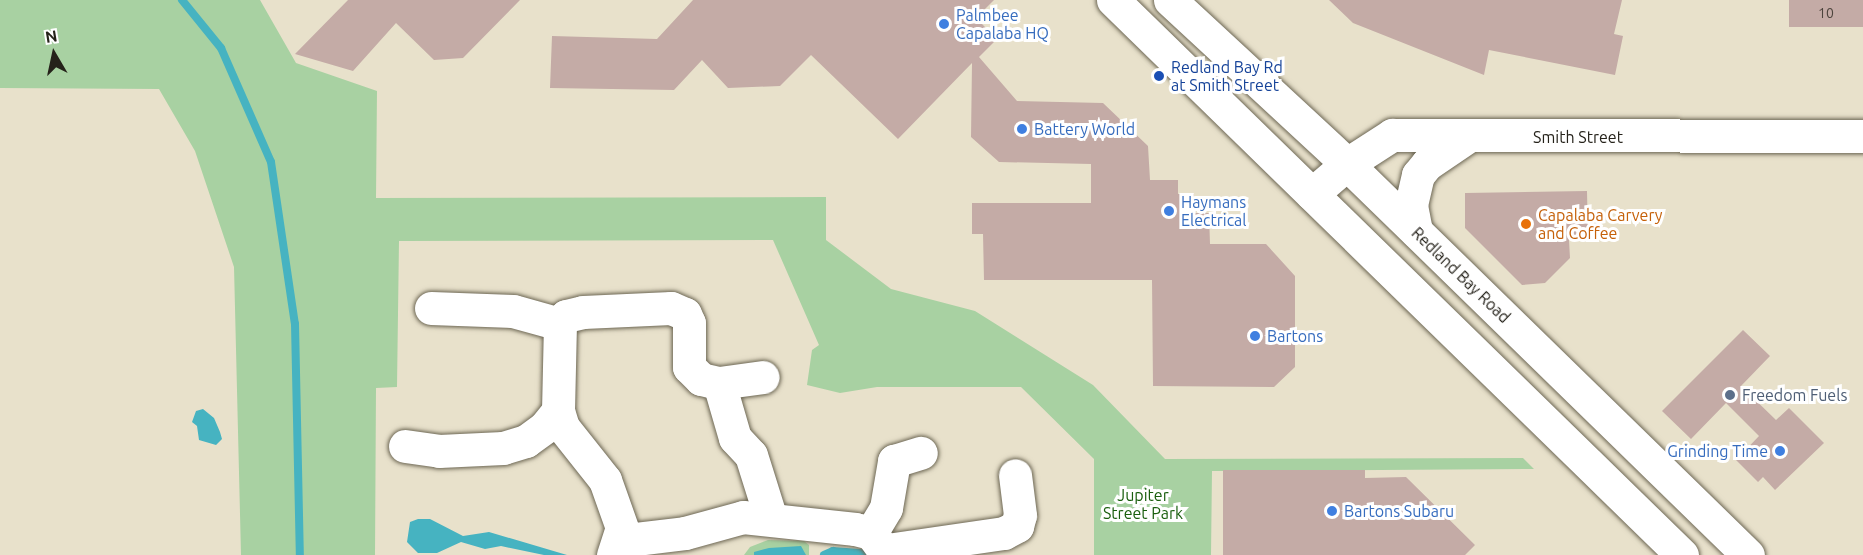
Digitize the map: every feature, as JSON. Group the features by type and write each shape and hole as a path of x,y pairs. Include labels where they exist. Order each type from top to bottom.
{"street":[{"path":"1113,0 1682,555"},
{"name":"Redland Bay Road","path":"1170,0 1347,164 1749,555"},
{"name":"Smith Street","path":"1312,194 1347,164 1392,135 1467,137 1863,136"},
{"path":"1416,231 1411,206 1418,175 1427,164 1467,137"},
{"path":"431,308 513,311 560,324"},
{"path":"763,377 719,383 701,379 689,367 689,323 685,314 671,308 583,312 566,316 560,324 558,411 563,427 605,480 622,528 616,548 743,517 771,519 882,546 1004,533 1017,526 1020,515 1015,475"},
{"path":"719,383 735,438 752,455 771,519"},
{"path":"405,447 466,451 503,448 526,441 545,427 558,411"},
{"path":"882,546 894,461 921,453"}],"green space":[{"name":"Jupiter Street Park","path":"0,0 260,0 296,63 377,91 376,198 826,197 826,240 891,289 975,311 1093,385 1165,459 1523,458 1534,469 1212,471 1211,555 1094,555 1094,459 1021,387 877,387 840,393 807,385 812,350 819,345 773,240 399,241 397,387 376,388 375,555 241,555 234,267 195,151 159,89 0,88"},
{"path":"768,540 804,541 809,545 809,555 744,555 750,547"}],"water":[{"path":"203,409 214,418 220,432 222,439 216,445 199,440 197,426 192,422 196,411"},
{"path":"430,519 463,536 489,532 567,555 544,555 501,546 485,549 461,542 437,553 418,553 407,542 410,522"},
{"path":"801,546 806,555 754,555 754,552 769,548"}],"building":[{"path":"348,0 520,0 463,58 434,60 396,23 353,71 295,54"},
{"path":"693,0 994,0 976,18 997,39 979,57 1017,101 1103,103 1148,146 1150,180 1178,180 1178,194 1194,194 1193,213 1209,213 1210,244 1266,244 1295,276 1295,367 1274,387 1153,386 1152,280 984,280 983,234 972,234 972,203 1091,203 1091,164 999,162 971,137 972,63 898,139 811,55 780,86 728,88 702,60 674,90 550,88 552,36 657,39"},
{"path":"1329,0 1622,0 1614,34 1623,36 1615,75 1489,50 1484,75 1353,23"},
{"path":"1789,0 1863,0 1863,27 1789,27"},
{"path":"1587,191 1588,240 1569,240 1570,258 1545,283 1522,285 1465,228 1465,193"},
{"path":"1743,330 1770,356 1741,386 1776,420 1789,408 1824,443 1775,490 1763,477 1758,482 1736,460 1759,436 1726,403 1691,439 1662,411"},
{"name":"Bartons Subaru","path":"1223,470 1365,470 1365,478 1406,477 1475,545 1465,555 1223,555"}],"waterway":[{"path":"182,0 221,48 271,162 295,324 300,555"},
{"path":"824,555 833,551 873,554"}],"place":[{"name":"Palmbee Capalaba HQ","path":"944,24"},
{"name":"Redland Bay Rd at Smith Street","path":"1159,76"},
{"name":"Battery World","path":"1022,129"},
{"name":"Haymans Electrical","path":"1169,211"},
{"name":"Capalaba Carvery and Coffee","path":"1526,224"},
{"name":"Bartons","path":"1255,336"},
{"name":"Freedom Fuels","path":"1730,395"},
{"name":"Grinding Time","path":"1780,451"},
{"name":"Bartons Subaru","path":"1332,511"}]}
